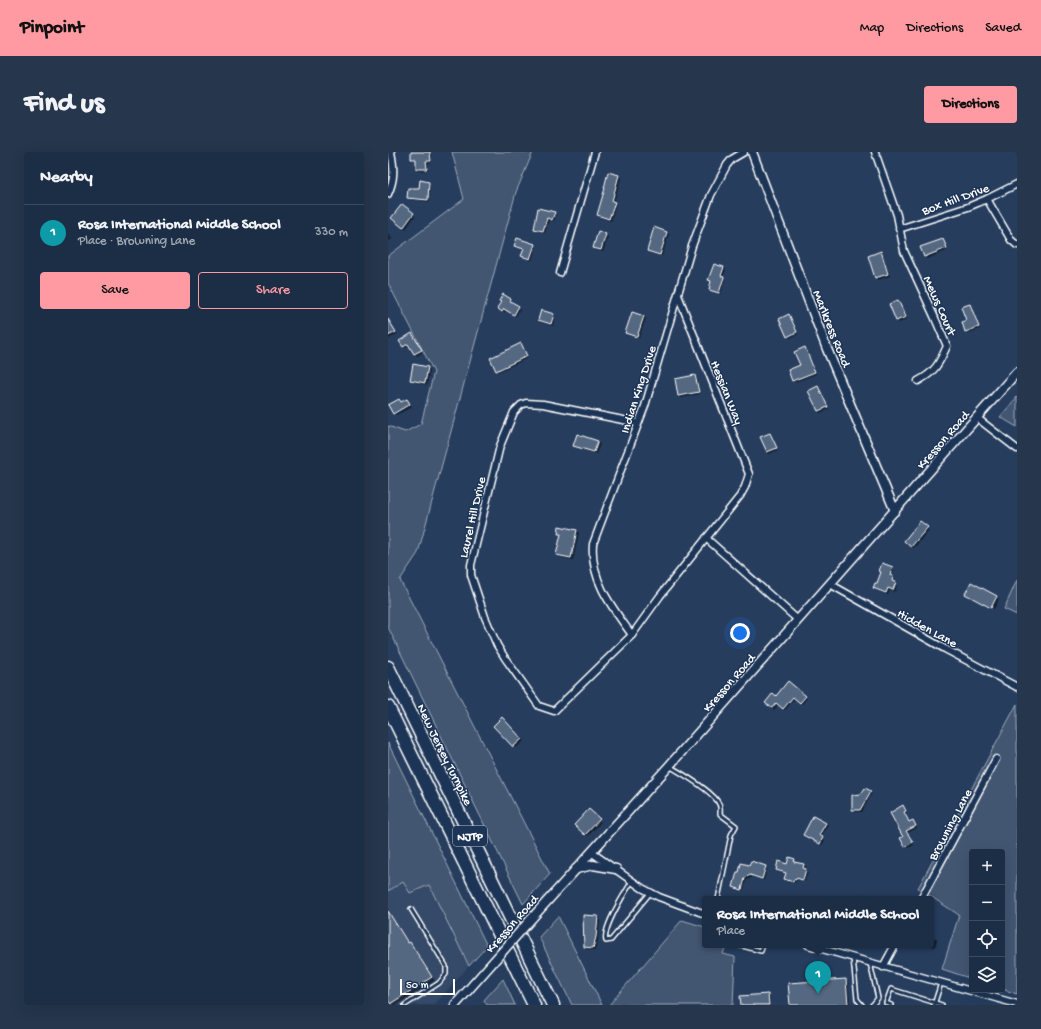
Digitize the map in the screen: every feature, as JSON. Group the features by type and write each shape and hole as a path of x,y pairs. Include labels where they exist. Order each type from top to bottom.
{"highway":[{"name":"New Jersey Turnpike","path":"388,667 553,1005"},
{"name":"NJTP","path":"388,707 534,1005"}],"street":[{"path":"388,194 393,180 394,169 391,152"},
{"path":"560,273 595,152"},
{"name":"Indian King Drive","path":"632,635 603,593 596,578 592,555 593,544 645,406 692,246 711,195 727,165 732,159 744,152"},
{"name":"Marlkress Road","path":"752,152 828,349 895,512"},
{"path":"875,152 897,215 899,229"},
{"name":"Box Hill Drive","path":"899,229 968,207 1017,184"},
{"path":"987,199 1011,240 1017,245"},
{"name":"Mews Court","path":"899,229 904,251 947,346 942,358 930,374 918,381"},
{"name":"Hessian Way","path":"678,295 750,474 740,496"},
{"name":"Kresson Road","path":"455,1005 895,512 1017,372"},
{"name":"Laurel Hill Drive","path":"638,423 543,404 526,403 521,405 514,412 500,446 471,565 471,575 497,645 539,706 554,711 632,635 660,596 740,496"},
{"path":"977,418 1017,449"},
{"path":"706,538 798,620"},
{"name":"Hidden Lane","path":"830,584 945,649 1017,687"},
{"name":"Browning Lane","path":"922,896 996,759"},
{"path":"591,852 632,881 651,892 702,913"},
{"path":"575,869 593,865 616,869"},
{"path":"818,948 1017,1004"},
{"path":"883,967 893,948"}],"lane":[{"path":"669,766 697,783 716,799 720,806 720,814 736,826 731,835 719,896"},
{"path":"632,881 608,925 605,937 606,941 611,940 651,892"},
{"path":"405,1005 439,983 446,974 446,966 410,909"},
{"path":"750,948 761,951 762,948"},
{"path":"853,958 857,999 862,1005"},
{"path":"870,963 878,998 872,1005"},
{"path":"934,1004 941,983"},
{"path":"891,1005 886,1004 891,989 934,1004 942,1005"}],"shaded area":[{"path":"452,152 533,152 516,192 418,553 400,580 550,874 523,904 388,627 388,426 405,432 421,424 434,372 388,283 388,256 464,199"},
{"path":"1017,397 1017,427 1000,417"},
{"path":"1017,580 1017,615 1004,609"},
{"path":"1017,704 1017,994 1005,990 1005,849 969,849 969,978 942,969 959,915 934,899 934,896 930,896 918,888"},
{"path":"388,743 487,946 469,966 429,885 410,893 403,882 388,891"},
{"path":"403,882 429,885 469,966 434,1005 388,1005 388,891"},
{"path":"558,916 602,1005 572,1005 539,937"},
{"path":"682,920 702,926 702,948 725,948 723,954 735,957 733,1005 609,1005"},
{"path":"503,979 515,1005 487,1005 484,1000"}],"building":[{"path":"411,152 430,152 431,161 426,161 427,169 416,169 416,159 411,159"},
{"path":"608,172 619,175 612,201 615,202 609,219 597,215"},
{"path":"420,180 429,182 428,200 407,198 408,188 419,188"},
{"path":"402,204 414,213 403,228 391,218"},
{"path":"538,208 555,212 552,220 547,218 543,231 534,229"},
{"path":"654,227 667,232 660,255 647,251"},
{"path":"598,231 606,234 601,250 593,248"},
{"path":"517,238 535,244 530,259 521,256 524,249 514,246"},
{"path":"943,239 947,248 924,257 920,247"},
{"path":"881,251 888,274 875,278 868,256"},
{"path":"714,264 724,267 721,276 724,277 719,293 709,290 711,281 708,280"},
{"path":"503,294 511,299 510,301 519,306 514,315 504,309 502,312 497,308 501,302 499,301"},
{"path":"898,300 906,317 896,321 889,304"},
{"path":"970,304 979,327 965,332 962,322 966,320 961,307"},
{"path":"541,310 554,314 551,324 538,320"},
{"path":"632,312 644,316 637,337 625,333"},
{"path":"789,314 797,332 787,337 779,319"},
{"path":"388,319 396,332 388,336"},
{"path":"412,333 422,350 414,354 408,344 403,347 399,341"},
{"path":"521,343 527,356 496,371 490,358"},
{"path":"805,347 815,372 792,381 788,370 800,365 794,352"},
{"path":"413,364 428,367 425,383 410,380"},
{"path":"695,375 699,392 678,396 675,379"},
{"path":"818,386 828,407 818,411 808,391"},
{"path":"399,399 401,402 407,399 410,404 393,414 388,405"},
{"path":"770,433 777,448 767,452 760,437"},
{"path":"577,434 598,441 594,452 573,446"},
{"path":"920,521 928,527 911,547 904,541"},
{"path":"559,526 577,530 571,558 556,555 561,534 558,534"},
{"path":"882,563 893,567 890,575 893,576 892,581 896,582 893,590 888,588 886,593 873,588 875,583 877,583 881,572 879,571"},
{"path":"971,582 997,596 991,608 965,594"},
{"path":"788,681 806,696 800,703 793,697 783,709 776,703 772,708 765,703 773,693 776,696"},
{"path":"502,717 522,739 513,747 493,726"},
{"path":"865,788 871,791 860,810 852,810 852,795 861,794"},
{"path":"903,805 906,811 904,812 909,822 913,820 916,826 906,831 913,842 905,847 900,838 903,837 890,813"},
{"path":"589,809 600,819 585,835 574,825"},
{"path":"813,816 826,823 819,835 823,837 820,844 803,835"},
{"path":"789,857 795,859 794,862 804,864 803,868 806,869 803,880 796,878 793,882 784,879 786,873 776,870 778,861 787,864"},
{"path":"751,861 766,866 762,879 750,875 745,878 742,890 733,887 741,863 749,865"},
{"path":"388,911 432,977 390,1004 388,1000"},
{"path":"583,915 598,916 596,937 593,948 584,947"},
{"path":"846,979 848,1005 790,1005 788,983"},
{"path":"768,994 769,1005 741,1005 740,996"}],"place":[{"name":"Rosa International Middle School","path":"818,994"}]}
